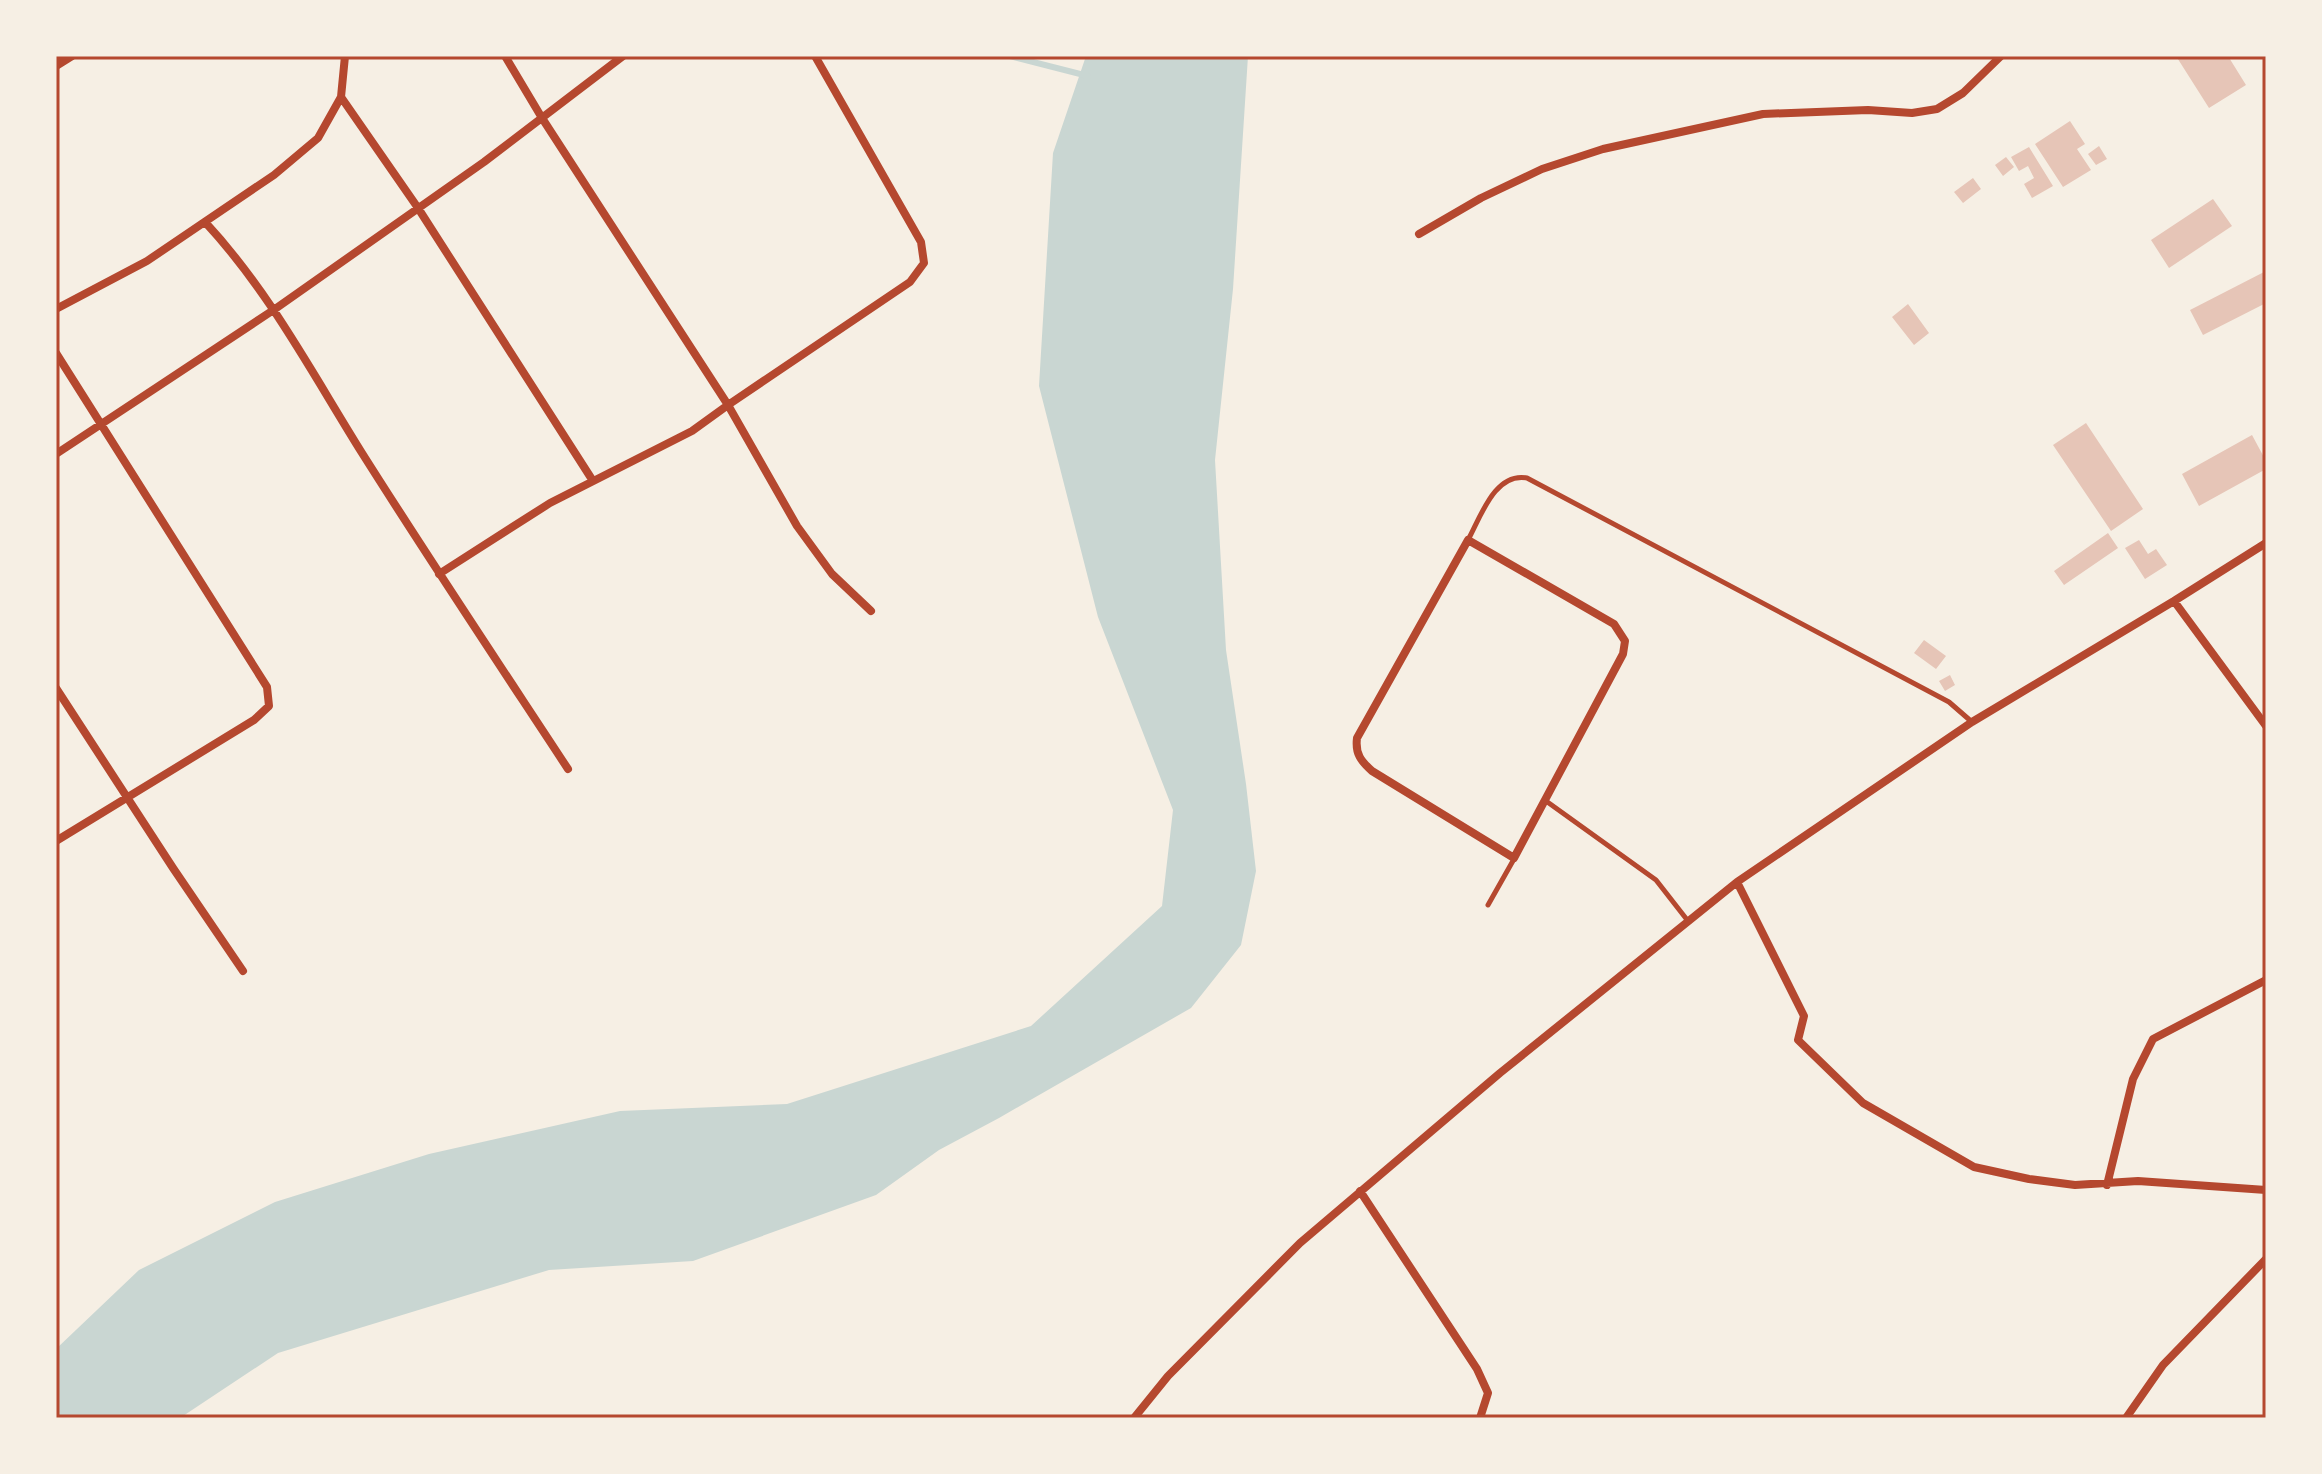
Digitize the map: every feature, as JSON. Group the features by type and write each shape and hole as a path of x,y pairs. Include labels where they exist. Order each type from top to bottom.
{"street":[{"path":"56,66 72,56"},
{"path":"56,309 147,261 274,175 318,138 341,97 345,56"},
{"path":"505,56 728,405 797,526 832,574 871,611"},
{"path":"56,454 275,309 542,118 623,56"},
{"path":"439,574 550,503 692,431 910,282 924,263 921,242 815,56"},
{"path":"1419,234 1481,198 1542,169 1603,149 1763,114 1868,110 1912,113 1937,109 1963,93 2001,56"},
{"path":"341,97 418,208 593,481"},
{"path":"205,222 232,251 275,309 439,574 568,769"},
{"path":"56,353 267,687 269,706 254,720 56,841"},
{"path":"1468,540 1614,624 1625,641 1623,654 1514,858 1372,771 1360,760 1356,749 1357,738 1468,540"},
{"path":"1134,1418 1168,1376 1300,1243 1500,1073 1737,882 1972,722 2266,543"},
{"path":"2174,601 2266,726"},
{"path":"56,688 243,971"},
{"path":"1737,882 1804,1016 1798,1040 1863,1103 1974,1167 2029,1179 2075,1185 2138,1181 2266,1190"},
{"path":"2107,1185 2133,1079 2153,1039 2266,980"},
{"path":"1360,1191 1477,1369 1488,1393 1480,1418"},
{"path":"2126,1418 2163,1365 2266,1259"}],"lane":[{"path":"1468,540 1496,491 1506,480 1517,476 1527,478 1949,702 1972,722"},
{"path":"1546,801 1656,880 1688,921"},
{"path":"1488,905 1514,858"}],"shaded area":[{"path":"1086,56 1248,56 1233,289 1215,460 1226,650 1256,871 1241,945 1191,1008 939,1150 876,1195 693,1261 549,1270 278,1353 180,1418 56,1418 56,1349 139,1270 275,1202 429,1154 620,1111 787,1104 1031,1026 1162,906 1173,810 1098,617 1039,386 1053,153"}],"building":[{"path":"2176,56 2228,56 2246,85 2209,108"},
{"path":"2070,121 2085,144 2077,149 2091,170 2063,187 2035,144"},
{"path":"2099,146 2107,159 2096,165 2088,154"},
{"path":"2029,147 2053,186 2032,198 2024,184 2034,178 2028,166 2019,171 2011,157"},
{"path":"2006,157 2014,167 2003,176 1995,165"},
{"path":"1973,178 1981,189 1963,203 1954,192"},
{"path":"2213,199 2232,226 2169,268 2151,240"},
{"path":"2264,272 2266,303 2203,335 2190,310"},
{"path":"1908,304 1929,333 1914,345 1892,317"},
{"path":"2086,423 2143,509 2111,531 2053,445"},
{"path":"2252,435 2266,461 2266,469 2199,506 2182,474"},
{"path":"2108,533 2118,548 2064,585 2054,571"},
{"path":"2139,540 2148,554 2156,549 2167,565 2145,579 2125,548"},
{"path":"1924,640 1946,656 1936,669 1914,653"},
{"path":"1950,675 1955,685 1945,691 1939,681"}],"waterway":[{"path":"1010,56 1088,76"}]}
